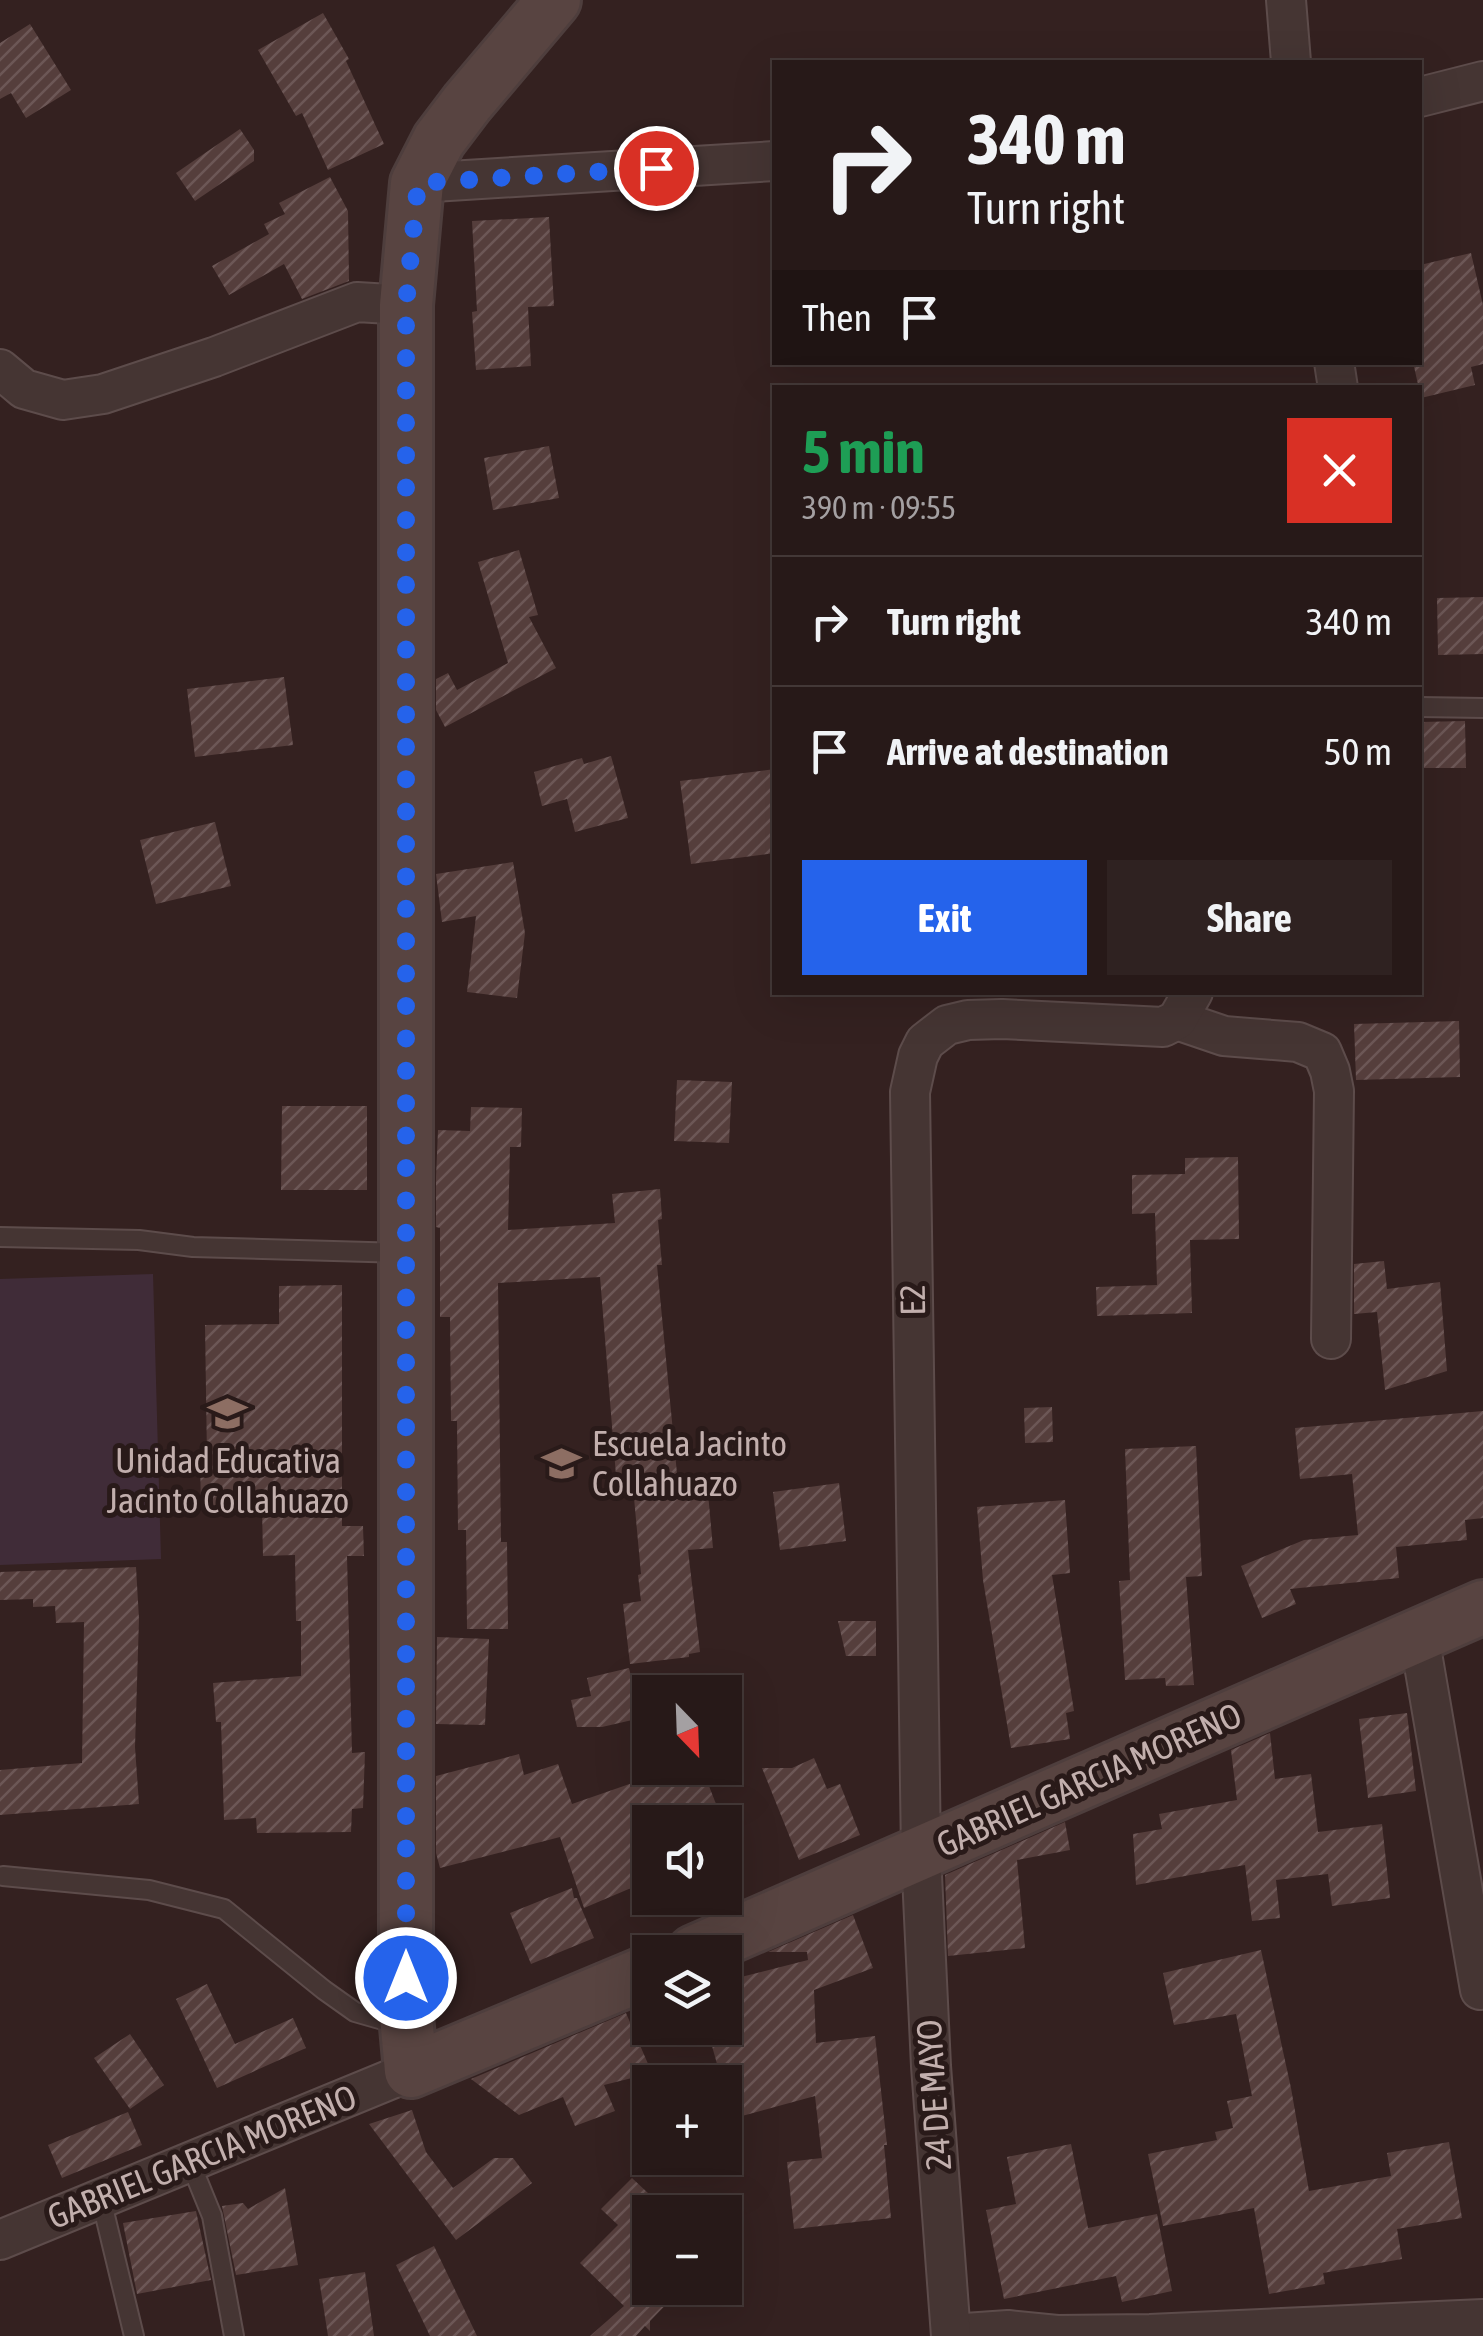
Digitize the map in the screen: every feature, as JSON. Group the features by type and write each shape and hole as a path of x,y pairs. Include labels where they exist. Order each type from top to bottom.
{"street":[{"path":"407,2073 406,305 418,183 439,140 554,0"},
{"path":"1286,0 1291,60"},
{"path":"1422,96 1483,81"},
{"path":"418,183 772,161"},
{"path":"0,368 24,389 62,400 103,394 358,302 406,305"},
{"path":"1185,1006 1224,1036 1298,1042 1322,1052 1334,1091 1331,1339"},
{"name":"E2","path":"921,1854 910,1092 918,1056 934,1033 968,1020 1002,1018 1150,1028 1163,1027 1185,1006"},
{"name":"GABRIEL GARCIA MORENO","path":"733,1935 1483,1607"},
{"path":"1420,1636 1480,1990"},
{"name":"24 DE MAYO","path":"921,1854 951,2335"},
{"name":"GABRIEL GARCIA MORENO","path":"0,2240 632,1979"},
{"path":"951,2335 1008,2330 1057,2335 1150,2334 1483,2319"}],"lane":[{"path":"1422,707 1483,708"},
{"path":"0,1237 404,1252"},
{"path":"4,1876 149,1890 224,1908 355,2012 383,2020 406,2016"},
{"path":"190,2162 212,2216 234,2336"},
{"path":"100,2199 134,2336"}],"shaded area":[{"path":"153,1274 161,1559 0,1565 0,1279"}],"building":[{"path":"323,13 349,59 346,61 384,144 328,170 302,113 296,116 258,50"},
{"path":"30,24 71,90 26,118 11,93 0,99 0,43"},
{"path":"240,129 254,150 254,161 195,201 176,173"},
{"path":"330,177 348,211 349,281 302,299 284,264 229,295 212,266 269,234 264,224 285,214 279,203"},
{"path":"549,217 554,306 528,307 531,366 476,370 472,221"},
{"path":"1471,253 1483,305 1483,364 1471,367 1475,385 1422,398 1422,385 1418,385 1414,365 1422,365 1422,265"},
{"path":"549,446 559,498 493,510 484,458"},
{"path":"519,550 538,615 529,617 556,668 445,727 436,710 436,679 448,673 457,690 508,663 478,562"},
{"path":"1483,597 1483,654 1438,655 1437,598"},
{"path":"284,677 293,745 195,757 187,689"},
{"path":"1465,721 1466,768 1422,768 1422,722"},
{"path":"611,756 628,818 575,832 567,799 542,806 534,772 582,758 584,764"},
{"path":"772,769 772,853 691,864 680,781"},
{"path":"215,822 231,886 156,904 140,840"},
{"path":"513,862 525,933 517,998 467,992 476,916 442,922 436,874"},
{"path":"1459,1021 1460,1077 1356,1080 1354,1024"},
{"path":"677,1080 732,1082 729,1143 674,1141"},
{"path":"282,1106 367,1106 367,1190 281,1190"},
{"path":"471,1107 522,1108 521,1147 510,1147 508,1230 615,1223 612,1194 660,1189 662,1265 657,1265 678,1484 707,1482 713,1548 688,1550 700,1652 689,1657 630,1664 623,1604 641,1601 641,1574 633,1487 617,1488 600,1277 498,1283 501,1542 507,1542 508,1629 467,1629 466,1530 458,1530 457,1421 451,1421 450,1317 440,1317 436,1177 438,1130 470,1131"},
{"path":"1238,1157 1239,1239 1190,1240 1192,1313 1097,1316 1096,1287 1157,1285 1155,1213 1132,1214 1132,1175 1185,1174 1185,1158"},
{"path":"1384,1261 1387,1289 1440,1282 1447,1371 1385,1390 1377,1312 1354,1314 1354,1264"},
{"path":"342,1285 342,1526 363,1526 364,1556 347,1556 352,1753 365,1752 363,1808 352,1809 351,1832 257,1833 256,1818 224,1820 221,1722 216,1722 213,1683 301,1676 295,1555 263,1556 262,1508 201,1509 200,1459 207,1459 205,1325 279,1324 279,1286"},
{"path":"1052,1407 1053,1442 1025,1443 1024,1408"},
{"path":"1483,1411 1483,1518 1465,1520 1467,1540 1396,1547 1399,1578 1290,1589 1296,1604 1262,1618 1241,1566 1304,1540 1358,1535 1352,1474 1300,1479 1295,1428"},
{"path":"1196,1446 1202,1576 1186,1577 1194,1685 1166,1686 1165,1678 1125,1680 1119,1581 1130,1580 1125,1449"},
{"path":"839,1483 846,1541 780,1550 773,1492"},
{"path":"1065,1500 1070,1573 1052,1575 1074,1711 1066,1713 1070,1739 1011,1748 983,1580 977,1507"},
{"path":"136,1567 139,1619 135,1747 139,1804 0,1815 0,1770 82,1763 84,1622 56,1623 55,1606 33,1607 33,1599 0,1600 0,1572"},
{"path":"838,1621 876,1621 876,1656 846,1656"},
{"path":"437,1637 489,1639 485,1725 436,1724"},
{"path":"629,1668 632,1720 602,1727 577,1727 571,1700 591,1696 587,1678"},
{"path":"1407,1713 1416,1791 1368,1798 1359,1719"},
{"path":"1270,1733 1275,1779 1311,1774 1318,1832 1382,1824 1390,1898 1332,1906 1328,1874 1276,1880 1280,1918 1252,1921 1245,1865 1136,1885 1133,1834 1162,1829 1159,1814 1237,1800 1231,1750"},
{"path":"519,1754 524,1775 558,1764 572,1804 632,1783 709,1785 716,1805 632,1805 632,1888 584,1908 560,1837 440,1868 436,1853 436,1776"},
{"path":"814,1758 827,1789 840,1784 860,1835 799,1860 762,1768 792,1768"},
{"path":"1065,1822 1070,1850 1017,1860 1025,1948 948,1956 945,1875"},
{"path":"572,1888 594,1938 531,1964 510,1913"},
{"path":"853,1915 873,1968 814,1990 816,2043 875,2036 891,2218 794,2229 787,2162 822,2158 815,2096 742,2116 742,2065 717,2065 712,2045 742,2045 742,1977 808,1960 807,1952 768,1952"},
{"path":"1261,1950 1309,2191 1391,2176 1387,2153 1449,2142 1462,2218 1397,2229 1402,2259 1323,2273 1325,2284 1269,2294 1254,2208 1163,2226 1148,2154 1217,2140 1215,2132 1233,2128 1227,2101 1252,2096 1236,2014 1174,2025 1163,1973"},
{"path":"207,1984 235,2044 293,2018 306,2048 217,2088 176,1999"},
{"path":"626,2013 632,2027 632,2045 640,2045 649,2065 632,2065 632,2078 604,2085 615,2111 575,2126 563,2097 519,2115 471,2079"},
{"path":"130,2034 164,2085 130,2109 94,2058"},
{"path":"412,2110 426,2152 453,2188 494,2158 513,2158 532,2183 456,2240 369,2124"},
{"path":"128,2112 142,2145 62,2178 48,2145"},
{"path":"1071,2144 1088,2228 1157,2214 1172,2291 1122,2302 1116,2276 1004,2299 986,2210 1016,2204 1007,2157"},
{"path":"632,2178 650,2195 632,2195 632,2305 666,2305 650,2321 650,2331 645,2326 636,2336 590,2336 624,2306 580,2263 618,2225 601,2209"},
{"path":"285,2188 298,2265 236,2275 222,2206 243,2203 248,2209"},
{"path":"196,2211 211,2280 137,2294 123,2223"},
{"path":"434,2246 477,2336 430,2336 396,2265"},
{"path":"365,2272 374,2336 328,2336 319,2279"}],"place":[{"name":"Unidad Educativa Jacinto Collahuazo","path":"228,1414"},
{"name":"Escuela Jacinto Collahuazo","path":"562,1464"}],"route":[{"path":"406,1978 406,305 418,183 656,168"}]}
